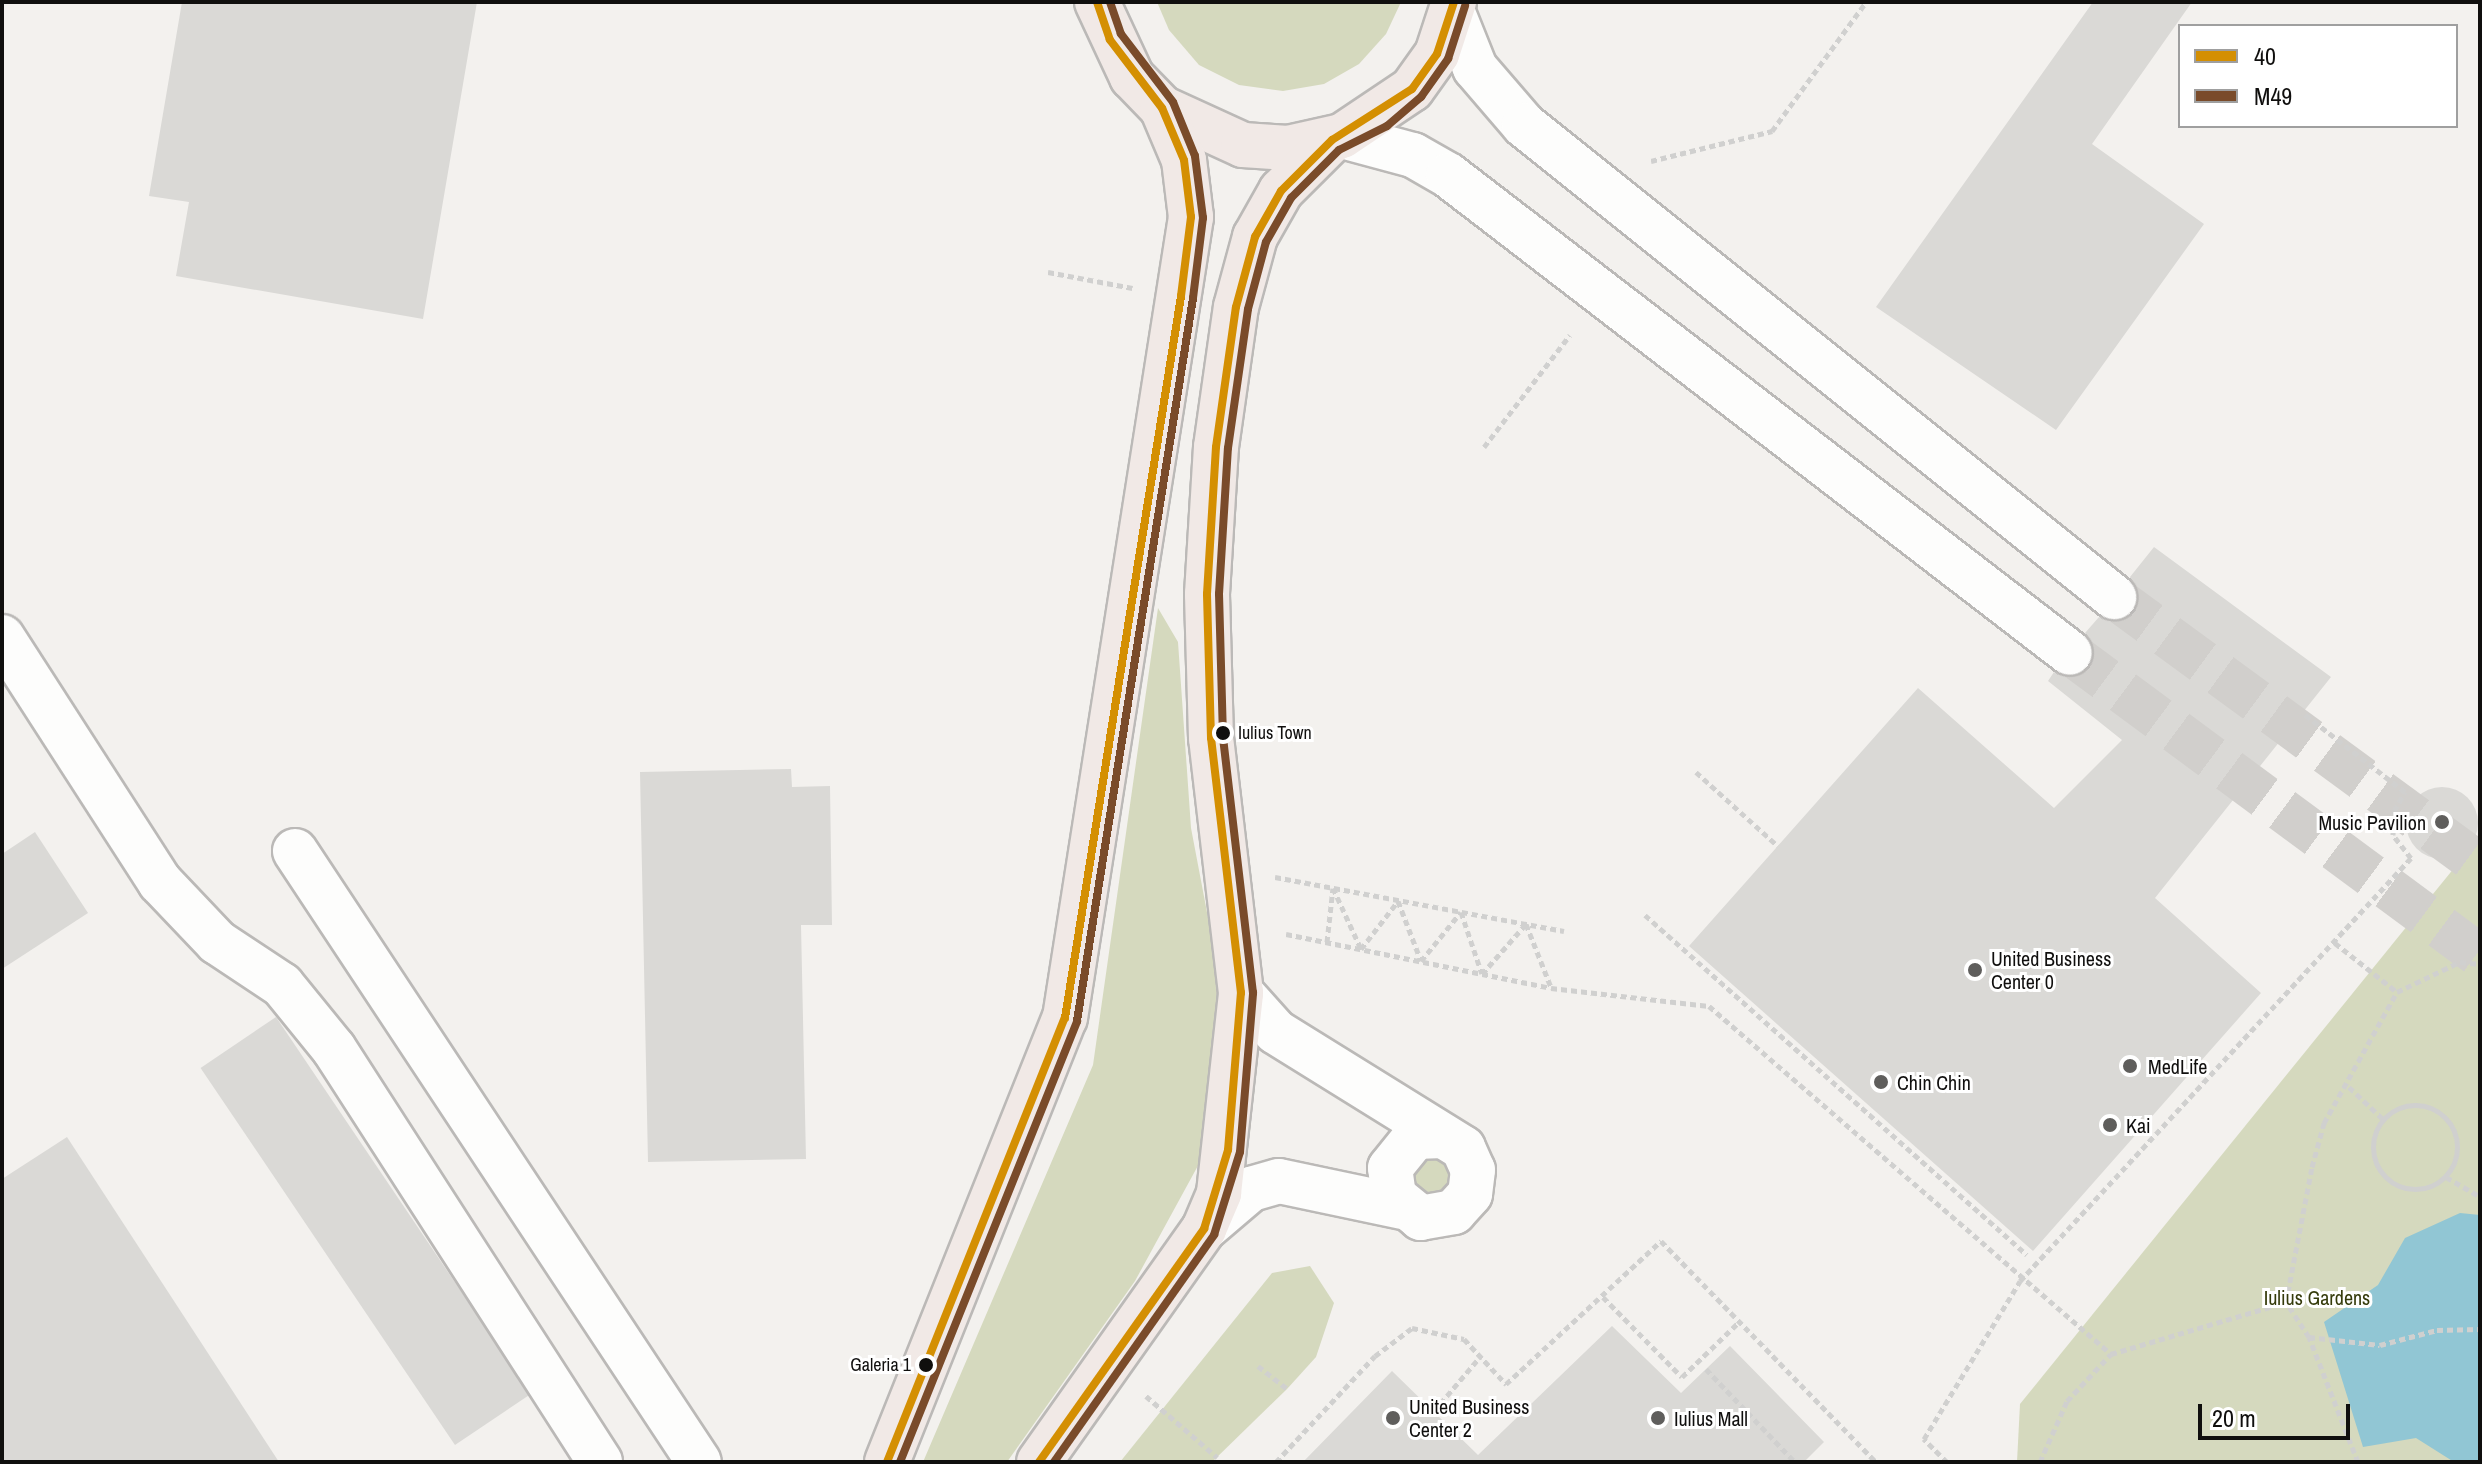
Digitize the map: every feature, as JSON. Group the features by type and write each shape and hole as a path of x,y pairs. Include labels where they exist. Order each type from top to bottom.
{"main road":[{"path":"887,1462 1065,1018 1191,217 1184,160 1162,108 1132,77 1097,2"},
{"path":"1039,1462 1204,1229 1228,1150 1241,993 1211,738 1207,594 1216,447 1236,307 1255,237 1281,191 1337,138 1412,89 1454,8"},
{"path":"1162,108 1243,145 1337,138"}],"street":[{"path":"1454,8 1475,68 1524,125 2114,597"},
{"path":"1337,138 1413,155 1448,175 2070,653"},
{"path":"2,637 160,882 217,942 282,985 334,1049 600,1462"},
{"path":"295,851 699,1462"},
{"path":"1204,1229 1251,1189 1279,1181 1402,1207 1421,1218 1444,1217 1470,1194 1470,1158 1443,1136 1276,1032 1241,993"},
{"path":"1402,1207 1389,1182 1394,1155 1415,1137 1443,1136"}],"path":[{"path":"1651,161 1772,131 1866,2"},
{"path":"1048,272 1124,286"},
{"path":"1484,447 1570,335"},
{"path":"1947,1462 1924,1439 2020,1281 2411,858 2393,835 2394,811 2405,792 2303,713"},
{"path":"1696,772 1778,846"},
{"path":"1275,877 1564,931"},
{"path":"1327,942 1333,888"},
{"path":"1333,888 1361,949"},
{"path":"1361,949 1398,901"},
{"path":"1398,901 1421,961"},
{"path":"1421,961 1461,912"},
{"path":"1461,912 1482,974"},
{"path":"1645,915 2027,1255"},
{"path":"1482,974 1526,924"},
{"path":"1526,924 1551,988"},
{"path":"1286,934 1551,988 1709,1006 2020,1281 2111,1354"},
{"path":"2335,943 2397,992"},
{"path":"2358,1462 2309,1337 2286,1302 2324,1123 2349,1087 2397,992 2460,962 2480,964"},
{"path":"2349,1087 2383,1119"},
{"path":"2406,1106 2444,1116 2458,1153 2446,1177 2423,1189 2386,1179 2373,1144 2383,1119 2406,1106"},
{"path":"2446,1177 2480,1197"},
{"path":"1276,1462 1375,1356 1412,1328 1464,1339 1506,1384 1661,1241 1876,1462"},
{"path":"1603,1297 1682,1377 1739,1322"},
{"path":"2040,1462 2067,1401 2111,1354 2286,1302"},
{"path":"2309,1337 2380,1345 2437,1330 2480,1329"},
{"path":"1434,1411 1480,1357"},
{"path":"1258,1366 1287,1389"},
{"path":"1706,1369 1795,1462"},
{"path":"1145,1395 1217,1457"}],"green space":[{"path":"1157,2 1401,2 1386,34 1359,64 1324,84 1283,91 1239,85 1199,65 1169,30"},
{"path":"1158,608 1178,642 1191,828 1221,986 1212,1140 1135,1281 1007,1462 923,1462 1093,1065"},
{"name":"Iulius Gardens","path":"2480,836 2480,1462 2017,1462 2020,1404"},
{"path":"1406,1150 1466,1164 1429,1213 1400,1158"},
{"path":"1310,1266 1334,1303 1316,1357 1287,1389 1212,1462 1120,1462 1272,1273"}],"water":[{"path":"2460,1213 2480,1215 2480,1462 2454,1462 2416,1438 2363,1447 2324,1322 2378,1285 2405,1238"}],"building":[{"path":"182,2 477,2 423,319 176,276 189,202 149,196"},
{"path":"2093,2 2192,2 2092,144 2204,224 2056,430 1876,307"},
{"name":"United Business Center 0","path":"2154,547 2331,677 2155,898 2261,993 2033,1251 1689,946 1918,688 2054,808 2122,740 2048,681 2054,672 2068,678 2089,669 2095,656 2085,633 2099,617 2111,622 2133,613 2139,600 2130,577"},
{"path":"791,769 792,787 830,786 832,925 801,925 806,1159 648,1162 640,772"},
{"name":"Music Pavilion","path":"2435,787 2449,787 2468,797 2478,816 2478,830 2468,849 2449,859 2435,859 2416,849 2406,830 2406,816 2416,797"},
{"path":"35,832 88,913 2,969 2,854"},
{"path":"276,1017 530,1394 455,1445 201,1068"},
{"path":"67,1137 279,1462 2,1462 2,1179"},
{"name":"Iulius Mall","path":"1612,1326 1681,1393 1730,1346 1824,1442 1804,1462 1303,1462 1392,1371 1478,1455"}],"tunnel":[{"path":"2114,597 2480,865"},
{"path":"2070,653 2480,956"}],"transit line":[{"name":"40","path":"887,1462 1065,1018 1181,296 1191,217 1184,160 1162,108 1110,40 1097,2"},
{"name":"M49","path":"900,1462 1077,1021 1193,298 1203,218 1195,156 1173,102 1121,34 1110,2"},
{"name":"40","path":"1039,1462 1204,1229 1228,1150 1241,993 1211,738 1207,594 1216,447 1236,307 1255,237 1281,191 1332,140 1412,89 1437,54 1454,2"},
{"name":"M49","path":"1054,1462 1214,1235 1240,1152 1253,993 1223,737 1219,594 1228,448 1248,309 1266,242 1291,198 1339,150 1387,126 1421,97 1448,59 1465,6"}],"place":[{"name":"Iulius Town","path":"1223,733"},
{"name":"Music Pavilion","path":"2442,822"},
{"name":"United Business Center 0","path":"1975,970"},
{"name":"MedLife","path":"2130,1066"},
{"name":"Chin Chin","path":"1881,1082"},
{"name":"Kai","path":"2110,1125"},
{"name":"Galeria 1","path":"926,1365"},
{"name":"United Business Center 2","path":"1393,1418"},
{"name":"Iulius Mall","path":"1658,1418"}]}
